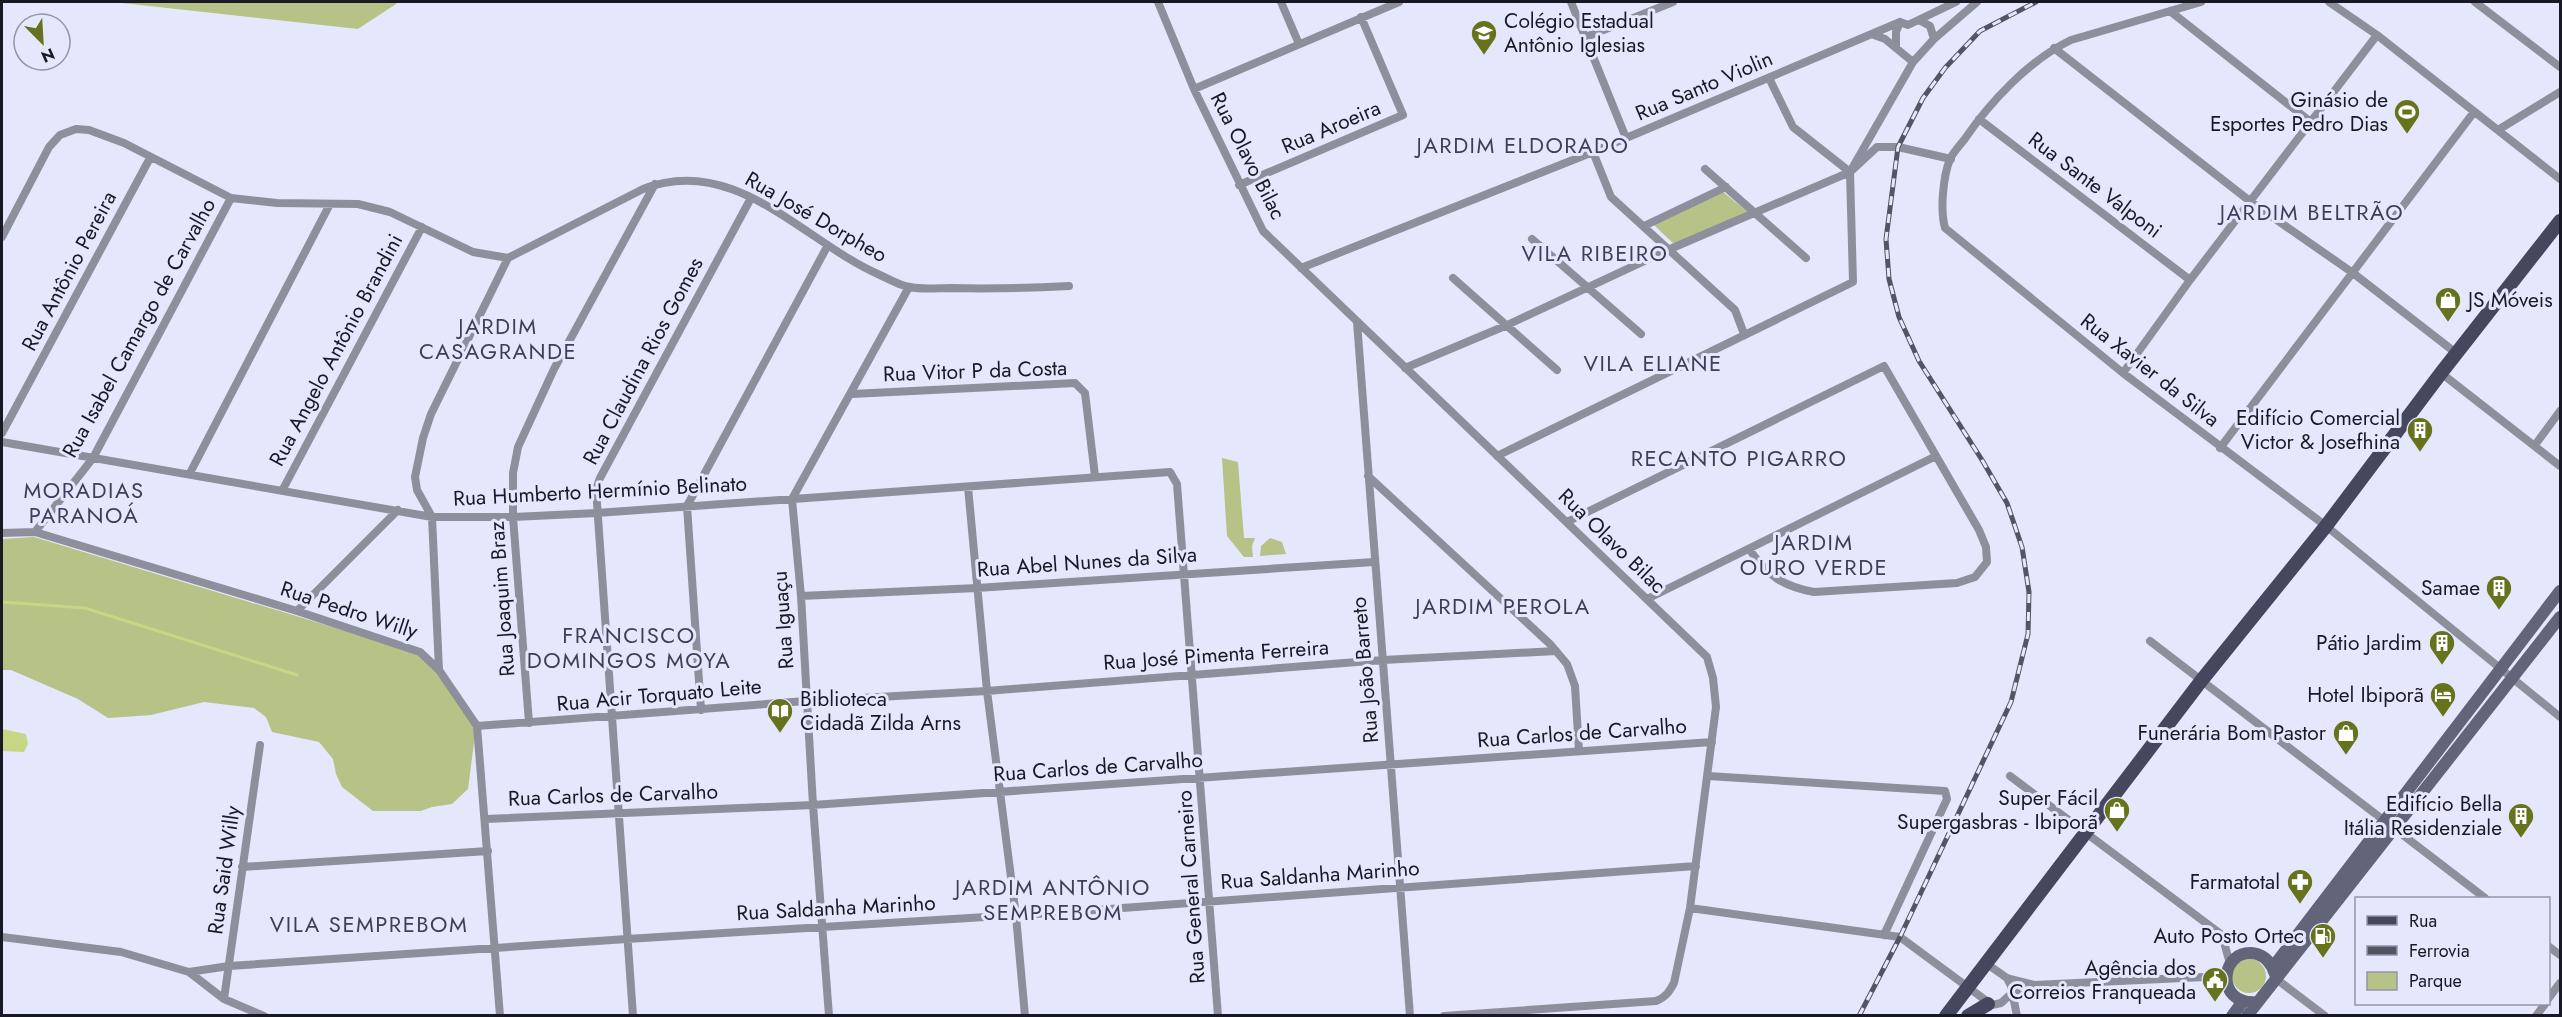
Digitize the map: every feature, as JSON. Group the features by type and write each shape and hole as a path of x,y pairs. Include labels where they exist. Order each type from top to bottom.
{"main road":[{"path":"1946,1016 2201,681 2326,526 2441,373 2559,225"},
{"path":"2389,826 2452,735 2560,591"},
{"path":"2247,1016 2274,973 2389,826 2462,743 2560,617"},
{"path":"2452,735 2462,743"},
{"path":"2257,1002 2243,1001 2230,992 2228,970 2240,955 2254,953 2268,961 2274,973"},
{"path":"2232,1016 2243,1001"},
{"path":"1968,1016 1988,1004"}],"street":[{"name":"Rua Olavo Bilac","path":"1158,2 1194,89 1263,231 1707,657 1713,678 1716,707 1690,908 1674,983 1663,998 1649,1002 1444,1016"},
{"path":"1281,2 1299,44"},
{"path":"1194,89 1386,4 1399,2"},
{"path":"1571,2 1626,138"},
{"path":"1586,37 1672,2"},
{"name":"Rua Santo Violin","path":"1301,268 1593,152 1874,35 1900,22 1908,25 1956,2"},
{"path":"1497,456 1853,282 1850,172 1912,62 1934,39 1977,2"},
{"path":"1405,368 1505,326 1670,249 1850,172 1877,147 1898,147 1950,159 1994,100 2054,48 2084,34 2201,2"},
{"path":"2329,2 2377,35 2560,179"},
{"path":"2475,2 2560,67"},
{"path":"2170,11 2312,123"},
{"name":"Rua Aroeira","path":"1239,185 1403,115 1361,17"},
{"path":"1919,20 1930,26 1934,39"},
{"path":"1896,48 1896,32 1900,22"},
{"path":"1874,35 1896,48 1912,62"},
{"path":"2123,374 2190,280 2377,35"},
{"path":"2054,48 2251,202 2353,273 2457,353"},
{"path":"1769,78 1793,127 1850,172"},
{"path":"2498,130 2560,92"},
{"path":"2220,448 2474,112"},
{"name":"Rua Sante Valponi","path":"1979,119 2190,280"},
{"path":"1876,125 1877,147"},
{"path":"2,237 49,147 60,135 76,129 89,130 124,143 231,198 277,203 358,204 390,212 473,252 508,258 452,369 425,432 416,485 432,517 439,670"},
{"path":"1593,152 1611,197 1735,310 1744,334"},
{"name":"Rua Antônio Pereira","path":"2,433 150,158"},
{"name":"Rua Xavier da Silva","path":"1950,159 1945,183 1943,222 1946,228 2123,374 2326,526 2560,717"},
{"path":"1705,169 1806,258"},
{"name":"Rua José Dorpheo","path":"508,258 561,229 655,184 700,180 735,189 799,224 828,245 873,272 909,287 1000,290 1069,286"},
{"name":"Rua Joaquim Braz","path":"529,723 513,518 513,473 518,447 554,369 655,184"},
{"path":"1644,226 1726,187"},
{"name":"Rua Isabel Camargo de Carvalho","path":"35,532 93,458 231,198"},
{"name":"Rua Claudina Rios Gomes","path":"633,1016 596,489 751,198"},
{"path":"190,473 330,204"},
{"name":"Rua Angelo Antônio Brandini","path":"283,489 422,227"},
{"path":"1532,239 1641,334"},
{"path":"701,710 687,506 828,245"},
{"path":"1453,278 1557,370"},
{"path":"792,499 909,287"},
{"name":"Rua João Barreto","path":"1357,322 1410,1016"},
{"path":"1567,522 1884,366 1986,547 1987,562 1975,577 1957,583 1814,592 1792,588 1772,577 1749,549"},
{"path":"2441,373 2560,466"},
{"name":"Rua Vitor P da Costa","path":"852,394 1075,383 1085,393 1095,476"},
{"path":"2535,445 2560,411"},
{"name":"Rua Humberto Hermínio Belinato","path":"2,442 283,489 432,517 513,518 597,513 1170,472"},
{"path":"1647,599 1936,456"},
{"name":"Rua General Carneiro","path":"1170,472 1176,484 1218,1016"},
{"path":"1368,476 1556,651 1567,664 1575,686 1579,751"},
{"path":"968,487 987,691 1016,915 1025,1016"},
{"name":"Rua Iguaçu","path":"792,499 801,596 821,927 829,1016"},
{"path":"297,612 398,510"},
{"name":"Rua Pedro Willy","path":"2,533 35,532 297,612 420,652 439,670 477,726 500,1016"},
{"name":"Rua Abel Nunes da Silva","path":"801,596 977,588 1374,562"},
{"path":"2150,641 2484,897"},
{"name":"Rua José Pimenta Ferreira","path":"987,691 1383,660 1556,651"},
{"name":"Rua Acir Torquato Leite","path":"477,726 611,718 806,701 987,691"},
{"name":"Rua Carlos de Carvalho","path":"485,819 813,805 1712,742"},
{"name":"Rua Said Willy","path":"224,999 260,745"},
{"path":"1708,776 1942,790 1946,793 1947,799 1884,935"},
{"path":"1690,908 1900,937 1988,1004 2001,1003 2011,994 2034,985 2228,970 2222,935 2010,776"},
{"path":"242,867 488,851"},
{"name":"Rua Saldanha Marinho","path":"189,972 229,966 1016,915 1696,866"},
{"path":"2,937 121,952 189,972 224,999 264,1016"},
{"path":"1987,964 2007,978 2034,985"},
{"path":"2274,973 2325,1016"},
{"path":"2007,978 2011,986 2017,1016"},
{"path":"2550,996 2560,984"}],"green space":[{"path":"113,2 399,2 358,29"},
{"path":"1723,192 1748,212 1675,245 1654,225"},
{"path":"1222,458 1238,462 1244,538 1255,538 1252,546 1253,557 1244,557 1227,536"},
{"path":"34,537 419,653 427,659 476,727 468,789 452,804 421,811 373,811 342,787 333,759 319,742 272,732 266,717 254,708 204,702 151,715 108,718 78,699 11,670 2,670 2,539"},
{"path":"1270,538 1282,542 1286,554 1260,556 1261,546"},
{"path":"2249,959 2261,964 2266,976 2261,988 2249,993 2237,988 2232,976 2237,964"}],"shaded area":[{"path":"2,729 26,734 28,744 24,752 2,751"}],"waterway":[{"path":"2,602 85,608 297,675"}],"railway":[{"path":"1859,1016 1900,937 2011,702 2028,634 2029,592 2022,547 2007,503 1919,361 1899,317 1889,279 1886,239 1898,147 1923,98 1945,68 1980,31 2036,2"}],"place":[{"name":"Colégio Estadual Antônio Iglesias","path":"1484,56"},
{"name":"Ginásio de Esportes Pedro Dias","path":"2407,135"},
{"name":"JS Móveis","path":"2448,323"},
{"name":"Edifício Comercial Victor & Josefhina","path":"2420,453"},
{"name":"Samae","path":"2499,611"},
{"name":"Pátio Jardim","path":"2442,666"},
{"name":"Hotel Ibiporã","path":"2443,718"},
{"name":"Biblioteca Cidadã Zilda Arns","path":"780,734"},
{"name":"Funerária Bom Pastor","path":"2346,756"},
{"name":"Super Fácil Supergasbras - Ibiporã","path":"2117,833"},
{"name":"Edifício Bella Itália Residenziale","path":"2521,839"},
{"name":"Farmatotal","path":"2300,905"},
{"name":"Auto Posto Ortec","path":"2323,959"},
{"name":"Agência dos Correios Franqueada","path":"2215,1003"}],"district":[{"name":"JARDIM ELDORADO","path":"1523,145"},
{"name":"JARDIM BELTRÃO","path":"2312,212"},
{"name":"VILA RIBEIRO","path":"1595,253"},
{"name":"JARDIM CASAGRANDE","path":"498,338"},
{"name":"VILA ELIANE","path":"1653,363"},
{"name":"RECANTO PIGARRO","path":"1739,458"},
{"name":"MORADIAS PARANOÁ","path":"84,502"},
{"name":"JARDIM OURO VERDE","path":"1814,554"},
{"name":"JARDIM PEROLA","path":"1503,606"},
{"name":"FRANCISCO DOMINGOS MOYA","path":"629,648"},
{"name":"JARDIM ANTÔNIO SEMPREBOM","path":"1053,900"},
{"name":"VILA SEMPREBOM","path":"369,924"}]}
